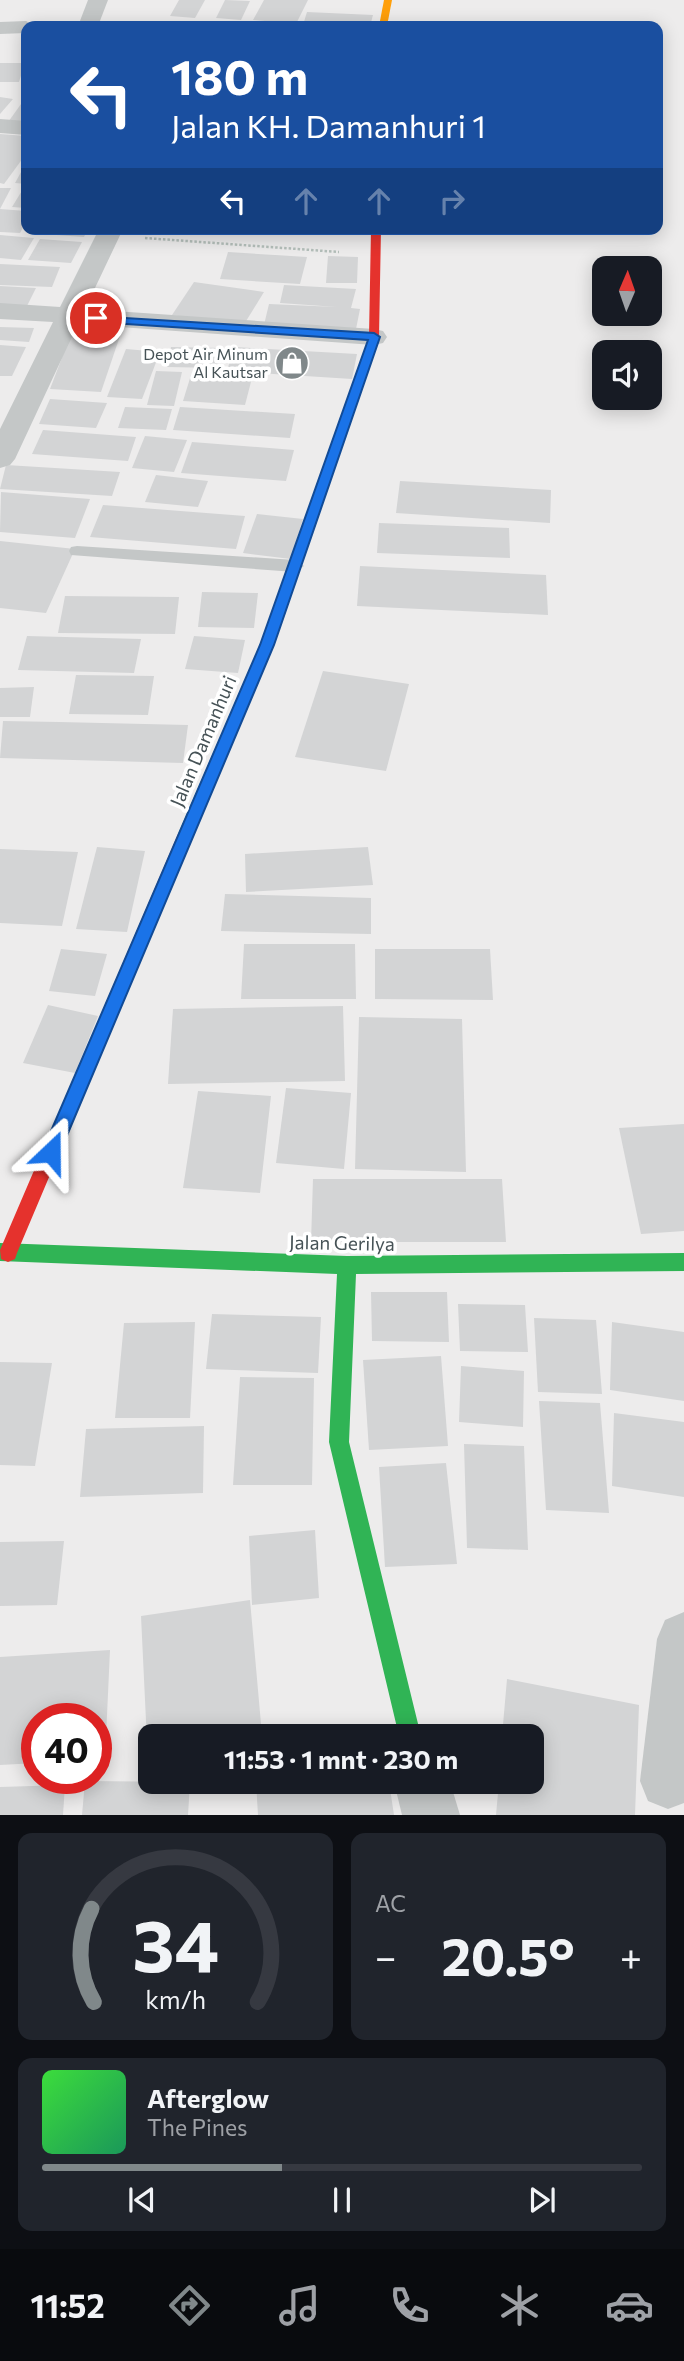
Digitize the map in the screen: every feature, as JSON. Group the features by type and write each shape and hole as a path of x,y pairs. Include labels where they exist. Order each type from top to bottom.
{"street":[{"path":"90,21 98,0"},
{"path":"384,21 387,0"},
{"path":"0,28 21,27"},
{"path":"0,126 21,128"},
{"path":"0,459 109,235"},
{"name":"Jalan Damanhuri","path":"4,1252 267,645 374,337 377,290 376,235"},
{"path":"0,311 374,337"},
{"name":"Jalan Gerilya","path":"4,1252 347,1265 684,1262"},
{"path":"347,1265 339,1442 407,1724"},
{"path":"668,1781 684,1639"},
{"path":"425,1794 431,1815"}],"lane":[{"path":"77,551 295,566"}],"path":[{"path":"146,235 375,254"}],"building":[{"path":"179,0 205,0 195,18 170,16"},
{"path":"225,0 250,1 241,20 216,18"},
{"path":"264,0 308,0 298,21 253,20"},
{"path":"307,12 373,15 371,21 304,21"},
{"path":"0,63 21,63 19,82 0,82"},
{"path":"0,97 13,99 0,114"},
{"path":"21,104 21,126 6,125"},
{"path":"0,134 21,136 21,161 4,184 0,183"},
{"path":"21,172 21,184 15,183"},
{"path":"0,188 11,188 0,209"},
{"path":"21,192 21,208 12,207"},
{"path":"0,209 21,211 20,233 0,232"},
{"path":"0,235 34,238 21,260 0,258"},
{"path":"40,239 82,242 71,263 28,260"},
{"path":"228,252 307,257 300,284 220,279"},
{"path":"328,256 358,257 357,283 326,283"},
{"path":"0,264 60,267 52,287 0,285"},
{"path":"194,282 264,292 243,326 172,315"},
{"path":"284,285 356,289 351,308 360,309 355,334 263,329 269,304 337,307 280,303"},
{"path":"0,286 36,288 25,310 0,308"},
{"path":"0,327 34,328 29,342 0,340"},
{"path":"71,334 120,336 101,392 50,389"},
{"path":"0,345 26,347 12,376 0,376"},
{"path":"171,347 223,348 220,368 167,367"},
{"name":"Depot Air Minum Al Kautsar","path":"234,347 357,354 352,379 227,371"},
{"path":"126,349 160,352 142,399 107,397"},
{"path":"156,371 182,372 174,406 147,405"},
{"path":"191,375 252,378 245,405 183,401"},
{"path":"50,399 107,403 96,428 39,424"},
{"path":"125,407 172,409 166,430 118,428"},
{"path":"180,407 295,414 290,438 173,430"},
{"path":"43,430 136,437 128,461 32,454"},
{"path":"145,436 187,440 174,472 132,468"},
{"path":"192,442 294,450 286,481 181,473"},
{"path":"6,465 120,472 112,496 0,489"},
{"path":"156,475 208,481 198,507 145,502"},
{"path":"400,481 551,490 550,523 396,513"},
{"path":"1,492 90,499 75,538 0,532"},
{"path":"103,505 245,516 236,549 90,537"},
{"path":"257,514 303,519 291,559 243,553"},
{"path":"379,523 509,528 510,558 377,553"},
{"path":"0,541 75,549 46,613 0,608"},
{"path":"360,566 546,575 548,615 357,606"},
{"path":"202,592 258,593 254,628 198,627"},
{"path":"65,596 179,597 175,634 58,633"},
{"path":"27,636 141,639 134,673 18,670"},
{"path":"194,636 245,640 238,673 185,669"},
{"path":"323,671 409,684 386,771 295,757"},
{"path":"76,675 154,676 148,715 69,714"},
{"path":"34,687 30,717 0,717 0,688"},
{"path":"3,721 188,725 183,763 0,758"},
{"path":"97,847 145,851 127,932 76,929"},
{"path":"368,847 373,885 246,892 245,854"},
{"path":"0,849 78,852 62,926 0,923"},
{"path":"225,894 371,898 371,934 221,931"},
{"path":"244,944 355,944 356,999 241,999"},
{"path":"61,949 107,954 95,996 49,991"},
{"path":"375,949 490,949 493,1000 375,999"},
{"path":"48,1005 98,1016 75,1073 23,1063"},
{"path":"343,1006 345,1081 168,1084 173,1009"},
{"path":"359,1017 462,1019 466,1172 355,1169"},
{"path":"286,1088 351,1093 344,1169 276,1163"},
{"path":"198,1091 271,1096 260,1193 183,1188"},
{"path":"684,1124 684,1231 641,1234 619,1128"},
{"path":"313,1179 502,1179 506,1242 311,1242"},
{"path":"371,1292 447,1292 449,1342 372,1341"},
{"path":"458,1304 525,1305 528,1352 460,1351"},
{"path":"212,1314 321,1317 318,1373 206,1369"},
{"path":"534,1318 596,1320 602,1394 538,1392"},
{"path":"195,1322 190,1418 115,1418 124,1323"},
{"path":"612,1322 684,1332 684,1401 610,1390"},
{"path":"441,1356 448,1446 369,1450 363,1360"},
{"path":"0,1362 52,1363 35,1466 0,1465"},
{"path":"461,1366 524,1371 523,1427 459,1422"},
{"path":"240,1377 314,1378 312,1485 233,1485"},
{"path":"539,1401 600,1403 609,1513 546,1510"},
{"path":"614,1413 684,1422 684,1497 612,1486"},
{"path":"204,1426 203,1493 80,1497 86,1429"},
{"path":"464,1444 524,1446 528,1550 467,1548"},
{"path":"446,1463 457,1564 385,1567 379,1467"},
{"path":"315,1530 319,1598 252,1605 249,1536"},
{"path":"64,1541 57,1605 0,1606 0,1542"},
{"path":"250,1600 261,1724 146,1724 141,1616"},
{"path":"110,1650 108,1703 21,1703 21,1764 0,1765 0,1657"},
{"path":"507,1679 639,1705 635,1815 496,1815 498,1794 544,1794 544,1724 503,1724"},
{"path":"112,1781 138,1782 138,1794 189,1794 188,1815 82,1815 84,1794 112,1794"},
{"path":"21,1786 21,1794 64,1794 63,1815 0,1815 0,1787"},
{"path":"257,1794 391,1794 394,1815 258,1815"}],"traffic: fast":[{"path":"186,834 267,645 322,487"},
{"path":"0,1252 347,1265 684,1262"},
{"path":"347,1265 339,1442 407,1724"}],"traffic: slow":[{"path":"384,21 388,0"}],"traffic: jam":[{"path":"322,487 374,337 376,235"},
{"path":"8,1253 186,834"}],"place":[{"name":"Depot Air Minum Al Kautsar","path":"292,363"}],"route":[{"path":"51,1152 267,645 374,337 96,318"}]}
